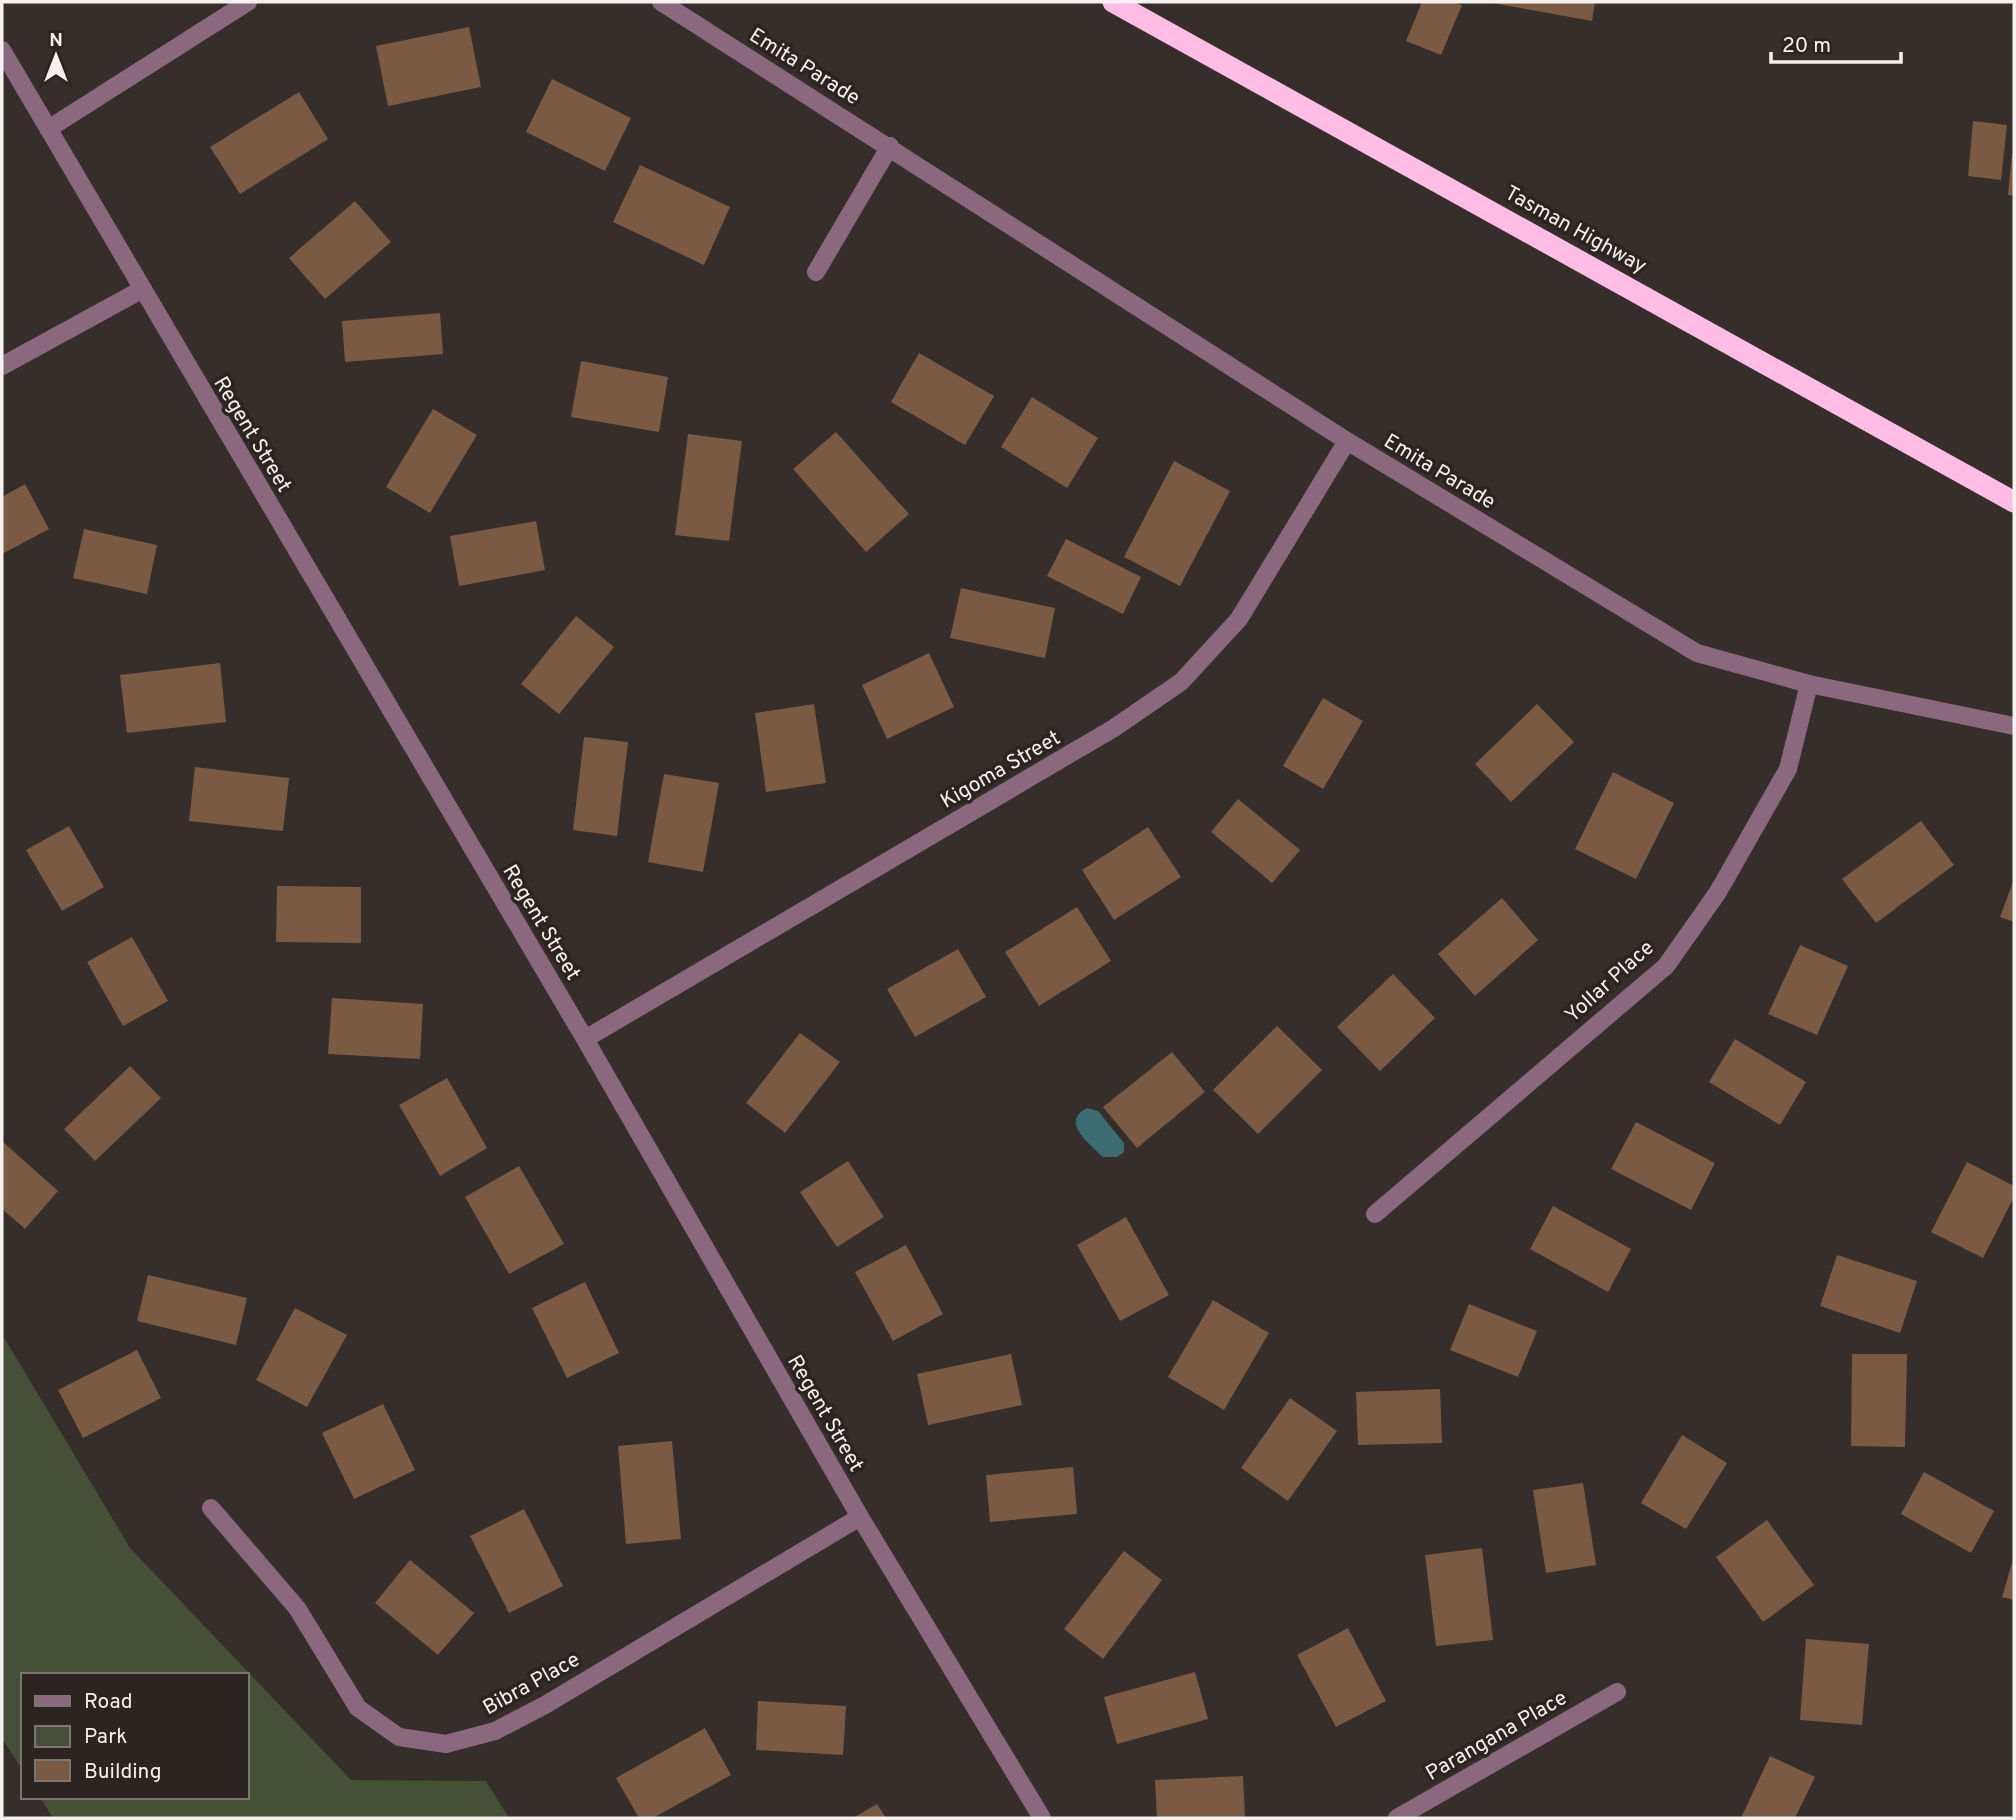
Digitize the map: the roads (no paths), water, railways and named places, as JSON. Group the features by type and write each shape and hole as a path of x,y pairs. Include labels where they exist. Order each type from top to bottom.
{"highway":[{"name":"Tasman Highway","path":"1113,2 2014,502"}],"street":[{"path":"48,129 248,2"},
{"name":"Emita Parade","path":"661,2 890,146 1347,441 1697,653 1809,684 2014,726"},
{"name":"Regent Street","path":"2,50 141,290 585,1039 860,1517 1042,1818"},
{"path":"816,272 890,146"},
{"path":"2,366 141,290"},
{"name":"Kigoma Street","path":"585,1039 1114,728 1181,682 1239,619 1347,441"},
{"name":"Yollar Place","path":"1375,1214 1666,965 1718,892 1788,769 1809,684"},
{"name":"Bibra Place","path":"211,1508 297,1608 358,1708 399,1737 446,1744 495,1731 545,1704 860,1517"},
{"name":"Parangana Place","path":"1397,1818 1617,1692"}],"water":[{"path":"1087,1108 1098,1111 1124,1143 1124,1152 1117,1157 1103,1157 1085,1139 1076,1120"}]}
